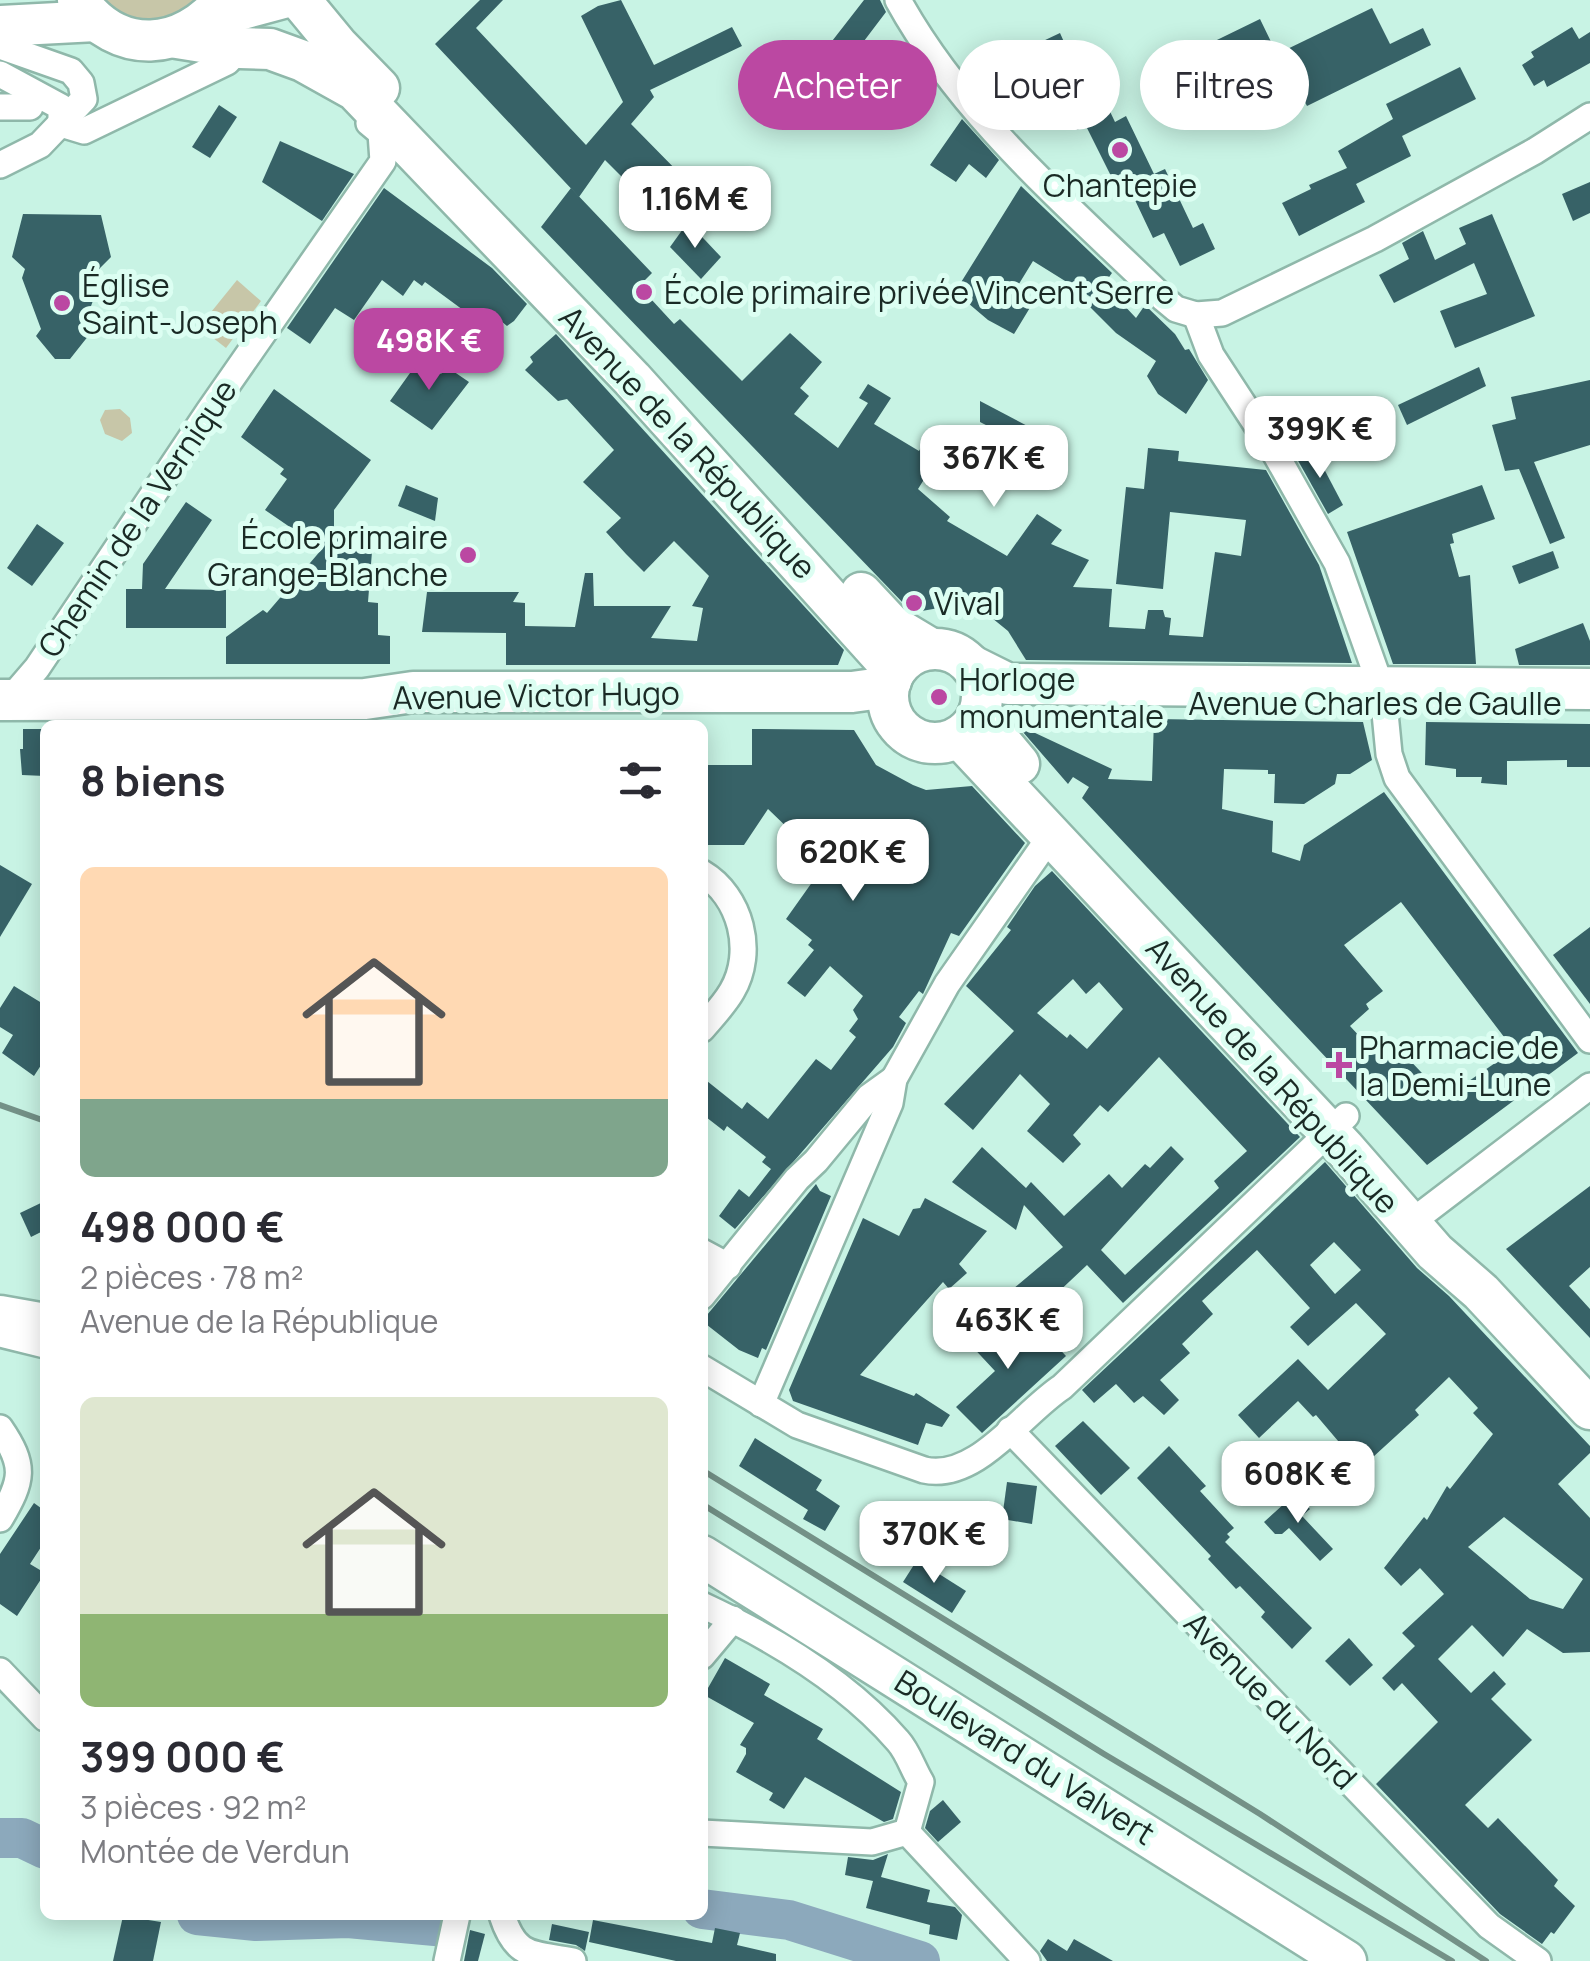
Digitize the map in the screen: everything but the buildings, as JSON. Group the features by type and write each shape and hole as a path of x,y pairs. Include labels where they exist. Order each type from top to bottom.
{"main road":[{"path":"203,19 285,0"},
{"name":"Avenue de la République","path":"300,0 338,46 518,229 891,625 932,649"},
{"path":"0,26 84,8"},
{"name":"Avenue de la République","path":"84,8 125,38 147,40 203,19 240,48 270,49 303,61 354,90 632,379 872,642 892,687"},
{"path":"932,649 960,656 972,666 980,679 973,720 934,744 907,734 892,687 911,656 932,649"},
{"name":"Avenue Charles de Gaulle","path":"972,666 1008,684 1342,688 1381,695 1590,701"},
{"name":"Avenue Victor Hugo","path":"2,706 473,713 870,706 892,687"},
{"name":"Avenue Charles de Gaulle","path":"973,720 1002,702 1068,707 1590,689"},
{"name":"Avenue de la République","path":"973,720 1052,834 1330,1131 1429,1208 1590,1378"},
{"name":"Avenue de la République","path":"973,720 1011,756 1330,1131"},
{"name":"Avenue de la République","path":"1429,1208 1460,1275 1481,1292 1590,1409"},
{"path":"0,1316 40,1323"},
{"name":"Boulevard du Valvert","path":"708,1560 1346,1961"}],"street":[{"path":"898,0 940,65 1026,168 1164,300 1176,309 1196,315 1222,314 1301,278 1535,151 1590,116"},
{"path":"0,46 71,71 82,83 84,99 40,145 0,164"},
{"path":"0,78 58,128 84,130 226,62 240,48"},
{"name":"Avenue de la République","path":"240,48 314,85 381,133"},
{"path":"0,78 61,107 58,128"},
{"path":"0,107 30,107"},
{"name":"Chemin de la Vernique","path":"2,706 37,668 209,410 383,162 381,133"},
{"path":"1196,315 1218,366 1275,453 1337,563 1381,695 1388,754 1397,778 1590,1040"},
{"path":"761,1404 890,1103 894,1079 947,984 1052,834"},
{"path":"708,877 718,883 738,916 744,953 733,989 708,1021"},
{"path":"708,1289 797,1178 869,1097 894,1079"},
{"path":"1429,1208 1590,1086"},
{"path":"708,1372 798,1426 934,1472 956,1468 972,1461 1040,1401 1062,1387 1330,1131"},
{"path":"708,1255 728,1266"},
{"path":"0,1334 40,1345"},
{"path":"0,1428 16,1451 21,1478 0,1519"},
{"name":"Avenue du Nord","path":"1010,1430 1489,1926 1538,1961"},
{"path":"708,1608 837,1683 901,1743 921,1782 907,1832"},
{"path":"708,1649 733,1619"},
{"path":"0,1671 40,1713"},
{"path":"708,1833 872,1842 907,1832"},
{"path":"907,1832 1027,1961"},
{"path":"506,1926 524,1951 573,1961"}],"green space":[{"path":"206,0 174,17 139,23 94,2"},
{"path":"237,280 261,301 226,348 199,327"},
{"path":"120,409 130,418 132,433 122,441 105,434 100,420 105,410"}],"waterway":[{"path":"0,1838 22,1838 40,1847"},
{"path":"708,1910 789,1920 920,1961"},
{"path":"246,1920 287,1920"},
{"path":"370,1920 446,1927"}],"railway":[{"path":"0,1105 40,1119"},
{"path":"708,1474 1260,1814 1486,1961"},
{"path":"708,1508 1104,1754 1452,1961"}],"place":[{"name":"Chantepie","path":"1120,150"},
{"name":"École primaire privée Vincent Serre","path":"644,292"},
{"name":"Église Saint-Joseph","path":"62,303"},
{"name":"École primaire Grange-Blanche","path":"468,555"},
{"name":"Vival","path":"914,603"},
{"name":"Horloge monumentale","path":"939,697"},
{"name":"Pharmacie de la Demi-Lune","path":"1339,1065"}]}
